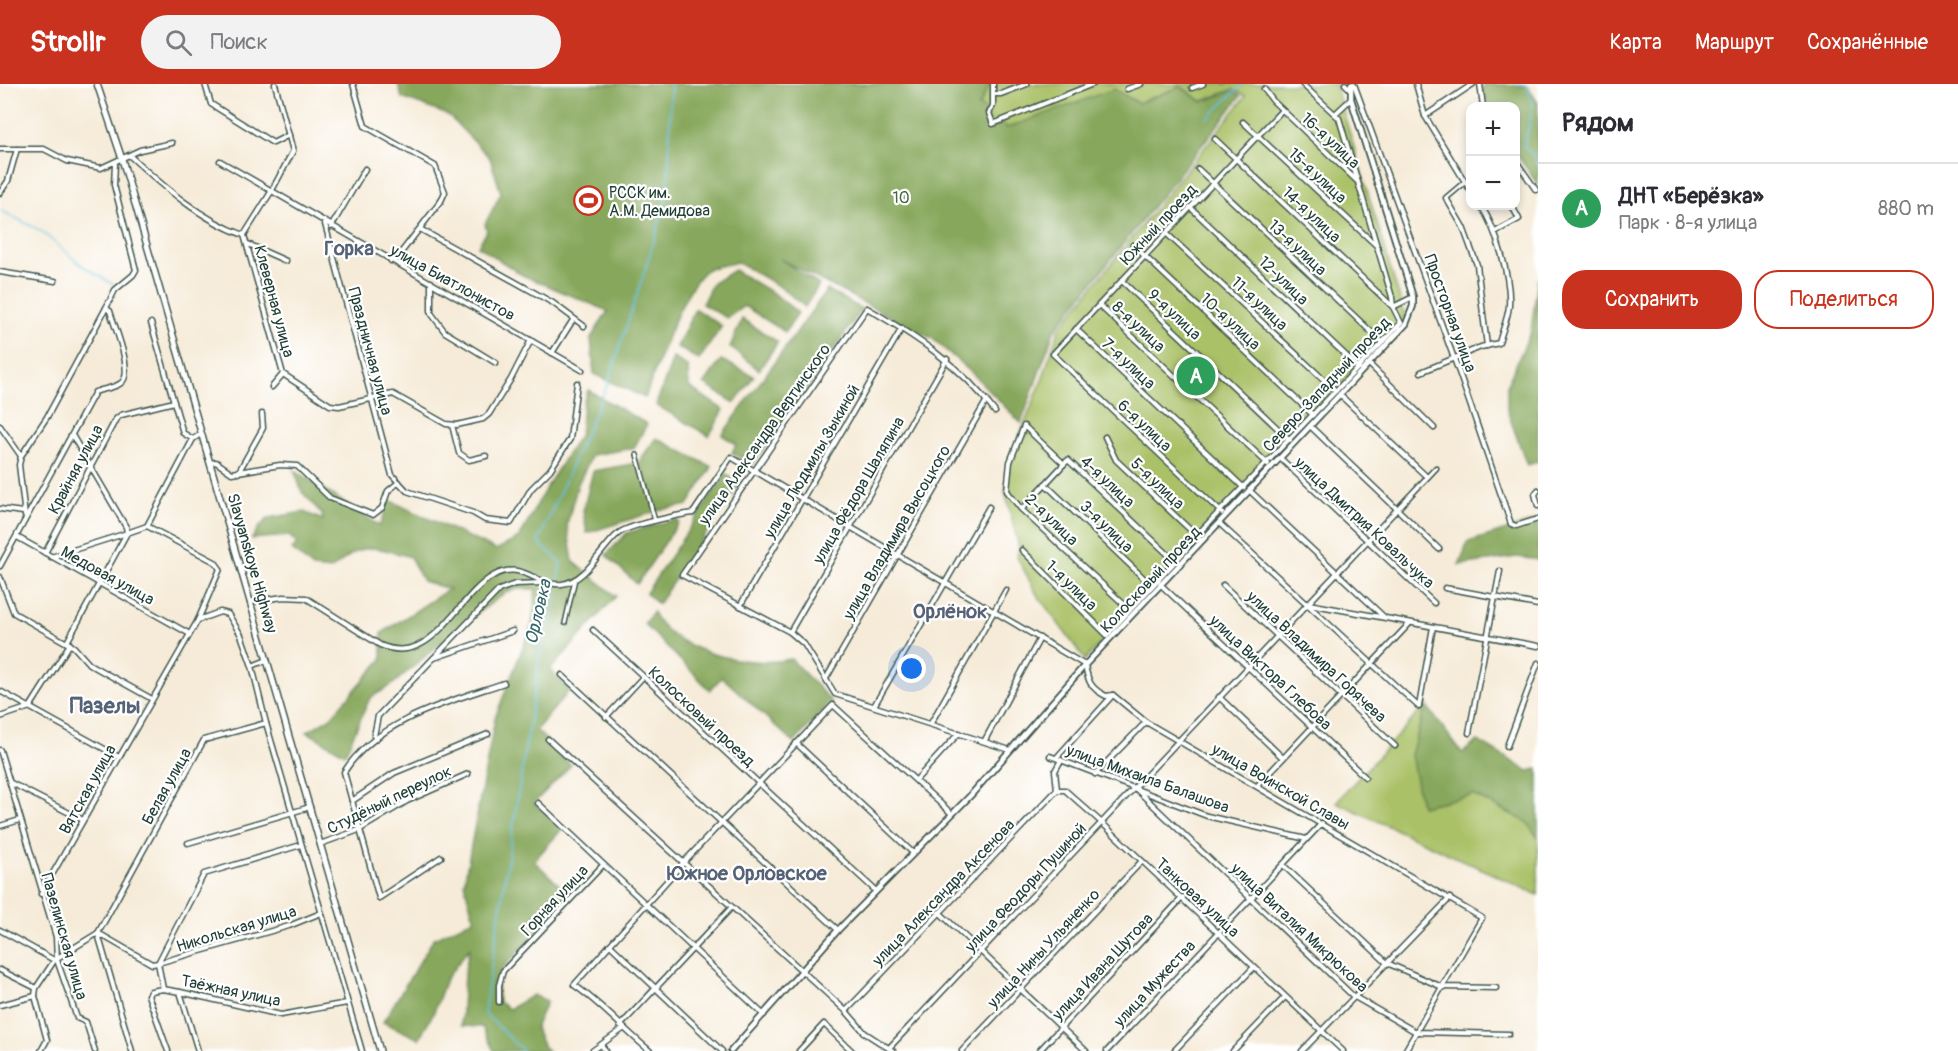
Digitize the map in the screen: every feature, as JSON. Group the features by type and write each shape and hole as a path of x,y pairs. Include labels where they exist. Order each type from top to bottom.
{"main road":[{"name":"Slavyanskoye Highway","path":"97,84 122,159 380,1051"}],"street":[{"path":"205,84 211,104 273,143 289,135"},
{"path":"130,156 166,189 231,230 244,235 293,151 275,84"},
{"path":"353,84 365,126 438,170 444,195 396,259 391,261"},
{"path":"993,84 993,106 990,113 993,124 1093,84"},
{"path":"994,94 1001,94 1027,84"},
{"path":"1127,89 1141,84"},
{"path":"1192,88 1203,84"},
{"path":"1302,84 1337,116 1351,99"},
{"path":"1345,84 1352,86 1351,99 1413,297 1393,307"},
{"path":"1416,84 1425,116 1465,182 1446,198 1463,227 1478,265 1487,346"},
{"path":"1425,116 1473,84"},
{"path":"1480,84 1482,102"},
{"name":"Просторная улица","path":"1352,86 1454,358 1511,524 1516,526 1538,519"},
{"name":"16-я улица","path":"1264,89 1282,110 1357,182"},
{"name":"Южный проезд","path":"1053,354 1282,110"},
{"name":"Северо-Западный проезд","path":"1337,116 1393,307 1401,323 1360,369"},
{"name":"15-я улица","path":"1242,122 1377,247"},
{"name":"14-я улица","path":"1215,139 1393,307"},
{"path":"0,149 44,149 67,161 101,168 115,164 156,144 172,143"},
{"path":"0,193 8,181 17,149"},
{"name":"улица Биатлонистов","path":"220,161 325,224 431,282 582,370"},
{"path":"26,517 23,512 19,465 21,456 47,417 115,290 136,270 112,176 115,164"},
{"path":"1520,168 1536,190"},
{"path":"331,227 365,169"},
{"name":"13-я улица","path":"1198,169 1382,342"},
{"name":"12-улица","path":"1190,207 1360,369"},
{"path":"1421,372 1499,343 1509,306 1493,224 1484,210"},
{"path":"1495,232 1519,219 1514,210"},
{"name":"Праздничная улица","path":"325,224 392,475 399,482"},
{"path":"420,229 553,303 584,326"},
{"name":"11-я улица","path":"1166,233 1427,477"},
{"name":"Клеверная улица","path":"244,235 283,374 330,405 339,406 371,397 393,394 452,425"},
{"path":"248,243 285,261"},
{"name":"10-я улица","path":"1133,245 1313,415"},
{"path":"0,272 55,281"},
{"name":"9-я улица","path":"1122,281 1290,440"},
{"path":"431,282 431,314 445,332 496,363"},
{"name":"Колосковый проезд","path":"731,1051 838,930 912,852 970,796 1200,539 1220,523 1247,489 1280,458 1360,369 1369,364 1406,324 1413,306 1413,297"},
{"name":"8-я улица","path":"1099,305 1268,464"},
{"path":"0,566 95,392 121,384 126,376 127,369 123,352 110,311 106,308"},
{"name":"улица Александра Вертинского","path":"740,606 682,575 867,308 902,328"},
{"path":"552,353 573,320"},
{"path":"151,323 183,433 194,438"},
{"path":"902,328 947,359 996,412"},
{"name":"улица Людмилы Зыкиной","path":"740,606 902,328"},
{"name":"7-я улица","path":"1076,329 1386,618"},
{"path":"486,456 469,460 459,453 452,425 487,417 531,340"},
{"name":"6-я улица","path":"1053,354 1222,513"},
{"name":"улица Фёдора Шаляпина","path":"790,632 947,359"},
{"path":"1369,364 1434,428"},
{"name":"Клеверная улица","path":"272,387 283,374"},
{"path":"210,463 216,462 228,472 238,473 280,465 297,466 307,472 330,498 373,515 382,508 388,491 399,482 407,491 473,513 485,520 511,523 531,489 550,471 570,439 577,383"},
{"name":"Северо-Западный проезд","path":"1107,635 1175,561 1200,539 1247,489 1313,415 1338,393"},
{"name":"улица Владимира Высоцкого","path":"827,677 987,400"},
{"name":"Крайняя улица","path":"45,553 118,417 174,402"},
{"path":"238,473 263,428 262,414"},
{"path":"0,426 21,456"},
{"name":"4-я улица","path":"1024,426 1064,464 1068,460 1175,561"},
{"name":"2-я улица","path":"1024,426 1010,462 1007,491 1022,509 1130,610"},
{"path":"1310,426 1438,549"},
{"path":"50,557 147,526 194,438 201,434"},
{"path":"0,717 30,707 68,643 127,532 72,435"},
{"name":"5-я улица","path":"1105,437 1116,460 1200,539"},
{"path":"637,455 655,522"},
{"path":"374,737 378,716 499,590 515,584 561,584 575,579 620,531 693,513 731,457 1085,665"},
{"name":"улица Дмитрия Ковальчука","path":"1280,458 1434,603"},
{"path":"1022,509 1064,464"},
{"name":"улица Феодоры Пушиной","path":"891,1050 980,952 1436,468"},
{"name":"3-я улица","path":"1045,484 1152,586"},
{"path":"1538,490 1535,494 1538,506"},
{"path":"874,706 989,507"},
{"path":"0,508 23,512"},
{"path":"1220,523 1419,707 1433,627"},
{"name":"Вятская улица","path":"41,894 188,633 198,620 220,569 215,562 147,526"},
{"name":"Медовая улица","path":"17,537 188,633"},
{"name":"1-я улица","path":"1022,550 1107,635"},
{"path":"250,602 283,597 306,598 380,645 405,649 422,644 436,634 493,576 518,570 545,583"},
{"path":"1469,733 1500,571"},
{"path":"0,577 14,613 68,643 89,664 152,699"},
{"path":"565,623 575,579"},
{"name":"улица Виктора Глебова","path":"1160,584 1365,777"},
{"name":"улица Владимира Горячева","path":"1223,585 1395,746"},
{"name":"улица Дмитрия Ковальчука","path":"1445,588 1538,605"},
{"path":"930,723 1006,590"},
{"path":"1306,604 1538,646"},
{"path":"740,606 790,632 804,644 827,677 835,694 985,740 1010,750"},
{"path":"198,620 220,612 228,614 241,635 252,666 266,723 362,1051"},
{"path":"1257,786 1410,623"},
{"name":"Колосковый проезд","path":"593,630 642,678 876,891"},
{"path":"433,659 513,631"},
{"path":"985,740 1040,638"},
{"path":"252,666 267,660"},
{"path":"1506,746 1538,663"},
{"name":"улица Воинской Славы","path":"1085,665 1092,688 1106,696 1113,695 1146,722 1482,918 1442,987"},
{"path":"562,675 838,930"},
{"path":"606,717 642,678"},
{"path":"441,857 379,898 344,772 354,756 374,737 442,705 504,683"},
{"path":"0,691 119,757"},
{"path":"1057,790 1054,771 1059,759 1113,695"},
{"path":"1219,697 1283,758"},
{"path":"650,1051 621,1027 592,998 573,985 683,863 833,705 951,813"},
{"path":"1095,774 1146,722"},
{"name":"Белая улица","path":"98,933 204,740 266,723"},
{"path":"916,780 959,733"},
{"path":"352,801 394,773 488,734"},
{"path":"548,739 846,1011 865,1033 891,1050"},
{"path":"796,743 912,852"},
{"name":"Пазелинская улица","path":"0,750 41,894 56,937 55,960 77,1018 86,1022 95,1051"},
{"name":"улица Михаила Балашова","path":"1050,756 1207,816 1307,839"},
{"name":"Студёный переулок","path":"320,844 360,830 407,801 468,774"},
{"path":"11,783 84,820"},
{"name":"улица Виталия Микрюкова","path":"1134,788 1353,996 1416,1032 1509,1034"},
{"name":"Танковая улица","path":"1057,790 1065,790 1102,823 1183,897 1343,1051"},
{"name":"улица Александра Аксенова","path":"846,1011 1057,790"},
{"path":"538,803 603,865"},
{"path":"188,843 310,807"},
{"path":"0,826 20,820"},
{"name":"улица Мужества","path":"1107,1051 1322,823"},
{"path":"163,989 158,963 204,874 301,845"},
{"name":"улица Нины Ульяненко","path":"962,1051 1142,861"},
{"name":"Горная улица","path":"499,1002 499,985 503,971 603,865 765,1015"},
{"path":"1283,865 1387,963 1442,987 1496,988"},
{"name":"улица Ивана Шутова","path":"1039,1051 1183,897"},
{"path":"1302,1051 1450,898"},
{"path":"592,1051 601,1046 621,1027 731,908"},
{"path":"939,912 1086,1051"},
{"name":"Никольская улица","path":"158,963 290,926 321,913"},
{"path":"0,930 55,960"},
{"path":"41,1051 46,1040 35,996 36,988 55,960 80,941 98,933"},
{"path":"98,933 152,964 158,963"},
{"path":"98,933 132,1051"},
{"path":"610,945 722,1051"},
{"path":"1173,1051 1254,967"},
{"path":"0,970 36,988"},
{"path":"1405,1051 1442,987"},
{"name":"Таёжная улица","path":"168,1051 148,995 151,991 163,989 180,992 281,1015 347,1003"},
{"path":"180,992 198,1051"},
{"path":"0,1005 35,996"},
{"path":"1233,1051 1285,997"},
{"path":"799,1051 824,1024 852,1051"},
{"path":"601,1046 606,1051"}],"green space":[{"name":"10","path":"398,84 990,84 979,106 986,110 991,127 1003,122 1007,128 1114,89 1138,103 1180,87 1202,102 1233,91 1241,96 1054,331 1021,423 973,374 933,339 780,259 819,285 805,307 782,288 737,262 712,268 705,271 687,295 670,330 645,398 594,374 591,338 608,311 522,275 478,246 487,231 485,224 501,193 490,158 448,115 402,98"},
{"path":"990,84 1335,84 1405,316 1085,660 1036,593 1017,557 1019,547 1005,492 1009,462 1039,388 1059,329 1246,96 1233,89 1202,101 1181,86 1138,103 1114,90 1007,128 991,127 987,114 979,106"},
{"path":"1484,84 1527,86 1538,103 1538,185 1520,159 1520,102 1487,102 1482,91"},
{"path":"734,270 776,295 798,313 785,332 744,306 727,318 702,304 712,284"},
{"path":"1538,278 1538,462 1527,465 1507,410 1507,385 1531,331"},
{"path":"827,290 862,309 752,465 732,453 736,444 722,435"},
{"path":"695,309 722,326 699,360 677,347"},
{"path":"742,319 778,342 759,370 730,347"},
{"path":"673,358 688,367 689,387 724,410 709,436 656,405"},
{"path":"721,360 754,376 735,403 704,384"},
{"path":"588,390 647,424 634,448 592,455 578,484 567,524 573,561 616,596 550,670 570,690 536,730 571,765 534,803 562,829 534,861 571,896 501,970 497,985 499,1002 509,1009 533,995 547,1001 535,1028 544,1047 549,1051 494,1051 482,1027 461,1026 464,974 470,947 446,979 434,1012 419,1039 383,1022 434,938 474,919 464,883 495,718 532,624 536,589 517,589 505,593 457,629 392,685 370,698 345,754 307,732 331,717 382,659 382,633 449,589 423,581 410,557 385,550 368,548 360,550 331,570 313,568 292,550 297,543 289,536 252,539 259,527 269,518 304,512 323,520 322,514 302,492 294,470 380,526 389,500 496,550 519,538 546,488 580,434 583,404"},
{"path":"656,438 712,467 688,505 660,510 587,533 583,511 593,471 638,463"},
{"path":"726,474 740,483 658,604 646,593"},
{"path":"676,519 679,522 637,584 606,555 627,533"},
{"path":"1538,520 1538,560 1517,557 1459,565 1468,542"},
{"path":"653,612 663,626 677,638 714,654 755,661 791,659 831,701 794,743 722,677 710,690 644,624"},
{"path":"1426,705 1411,755 1473,795 1528,822 1538,838 1538,895 1336,802"},
{"path":"1426,705 1462,753 1478,741 1528,771 1538,769 1538,838 1527,822 1473,795 1421,806 1411,755"}],"waterway":[{"name":"Орловка","path":"523,1051 484,1013 543,635 552,617 561,563 538,542 608,383 652,248 668,191 671,84"},
{"path":"1207,119 1243,84"},
{"path":"1517,84 1526,85 1530,92 1531,116 1523,147 1532,153 1538,165"},
{"path":"0,210 41,231 80,264 114,285"}],"place":[{"name":"РССК им. А.М. Демидова","path":"588,201"},
{"name":"ДНТ «Берёзка»","path":"1196,376"}],"district":[{"name":"Горка","path":"349,248"},
{"name":"Орлёнок","path":"950,611"},
{"name":"Пазелы","path":"105,705"},
{"name":"Южное Орловское","path":"747,873"}]}
